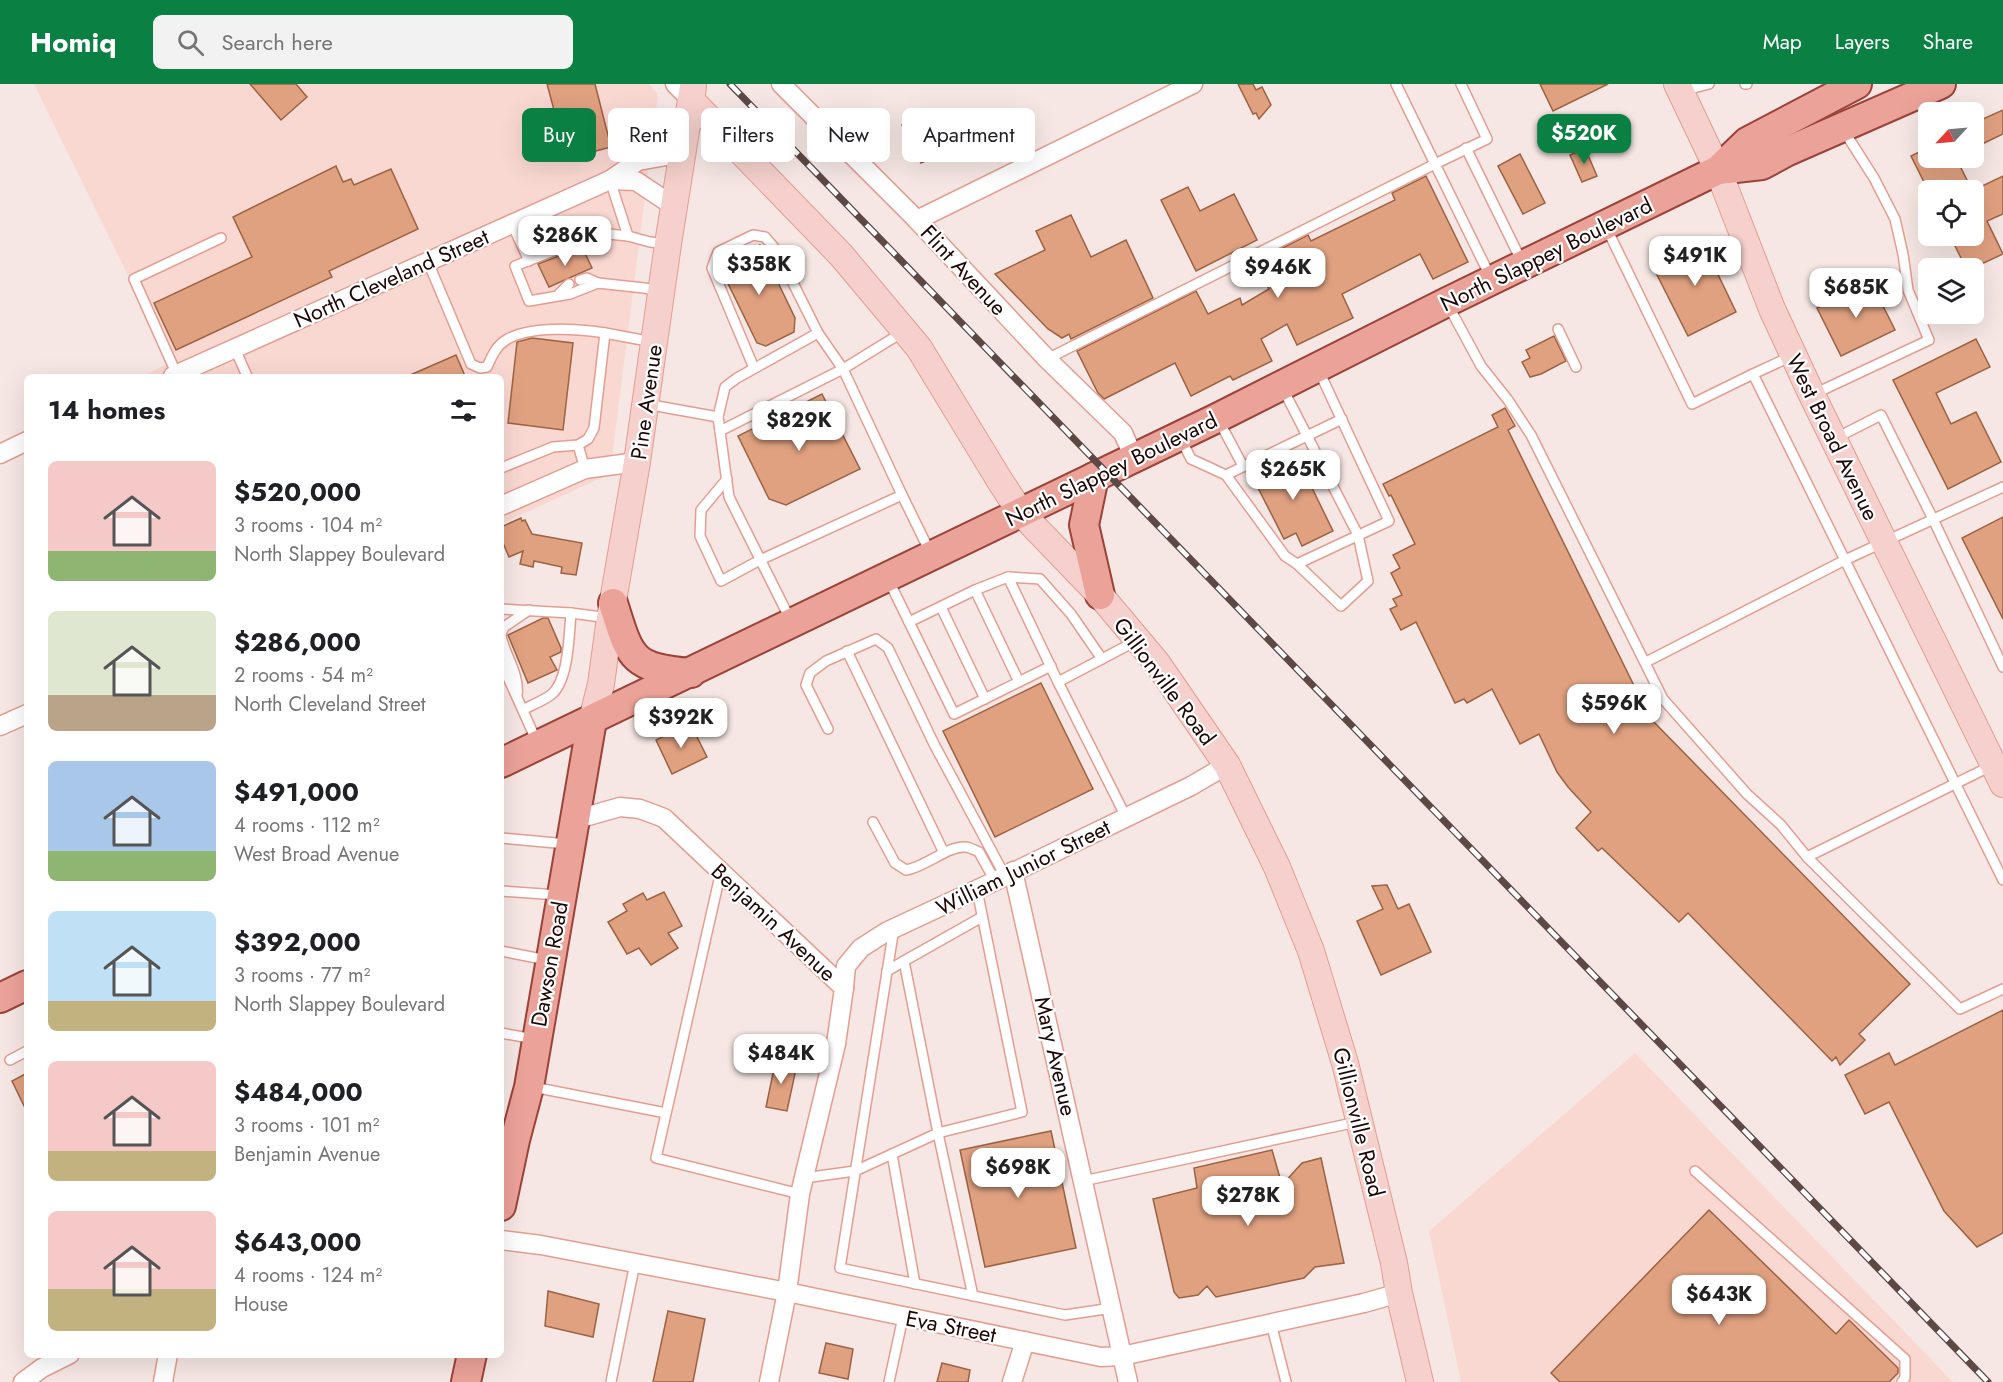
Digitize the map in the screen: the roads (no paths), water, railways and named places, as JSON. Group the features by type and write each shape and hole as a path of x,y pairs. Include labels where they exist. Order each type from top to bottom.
{"main road":[{"name":"North Slappey Boulevard","path":"504,762 1217,418 1447,302 1718,170 1747,142 1857,84"},
{"name":"North Slappey Boulevard","path":"1718,170 1762,165 1842,128 1902,96 1941,84"},
{"name":"West Broad Avenue","path":"1679,88 1718,170 1751,258 1793,355 1998,774"},
{"name":"Pine Avenue","path":"685,108 686,89"},
{"name":"Gillionville Road","path":"686,89 841,255 905,331 925,357 1021,513 1139,640 1174,685 1227,765 1277,867 1311,951 1345,1063 1394,1263 1420,1382"},
{"name":"Pine Avenue","path":"592,720 601,684 611,611 637,462 682,162"},
{"path":"1094,477 1084,525 1100,596"},
{"path":"611,611 635,657 653,668 690,673"},
{"name":"Dawson Road","path":"504,1191 514,1140 529,1087 592,720"},
{"path":"0,998 24,986"},
{"path":"466,1382 471,1358"}],"street":[{"path":"917,220 1193,84"},
{"name":"Flint Avenue","path":"785,85 917,220 1047,359 1124,433 1134,458"},
{"name":"North Cleveland Street","path":"179,374 610,180 637,162"},
{"path":"610,180 636,181 675,207"},
{"path":"0,453 24,442"},
{"path":"504,505 585,469 637,462"},
{"path":"0,726 24,715"},
{"name":"William Junior Street","path":"844,988 846,966 861,948 894,928 1191,786 1227,765"},
{"name":"Benjamin Avenue","path":"572,832 620,807 640,809 664,818 844,988 836,1044 802,1186 787,1293 769,1382"},
{"name":"Mary Avenue","path":"1005,876 1083,1181 1128,1382"},
{"name":"Eva Street","path":"504,1240 635,1263 1101,1357 1122,1356 1399,1293"},
{"path":"1012,1382 1025,1341"},
{"path":"23,1382 42,1368 64,1358"},
{"path":"163,1382 167,1358"}],"lane":[{"path":"1396,84 1492,280"},
{"path":"1047,359 1487,139 1461,84"},
{"path":"1679,88 1709,84"},
{"path":"1812,395 1929,340 1908,290 1895,219 1874,178 1842,128"},
{"path":"1466,148 1523,265"},
{"path":"610,180 628,236"},
{"path":"512,224 529,261"},
{"path":"1605,225 1692,404 1793,355"},
{"path":"598,283 570,294 529,301 515,266 599,233 668,244"},
{"path":"754,368 711,268 718,252 753,235 765,237 777,251 818,333 843,369 932,556"},
{"path":"174,374 134,279 221,238"},
{"path":"428,262 471,364 480,368 487,367 495,350 505,340 532,332 581,329 655,342"},
{"path":"580,280 587,278 598,283 662,291"},
{"path":"558,295 569,284"},
{"path":"1447,302 1481,366 1508,400 1531,435 1663,699 1747,794 1960,1009 2003,988"},
{"path":"1558,328 1576,367"},
{"path":"720,431 843,369 905,331"},
{"path":"504,467 553,447 578,445 588,439 594,428 605,333"},
{"path":"792,624 729,497 718,417 725,387 754,368 818,333"},
{"path":"235,349 246,374"},
{"path":"1297,564 1389,520 1317,367"},
{"path":"1753,374 2003,880"},
{"path":"1180,436 1191,459 1226,475 1285,556 1297,564 1341,606 1368,581 1358,535 1281,385"},
{"path":"645,404 718,417"},
{"path":"1834,440 1881,415 2003,667"},
{"path":"1217,418 1243,466"},
{"path":"1226,475 1342,419"},
{"path":"578,445 585,469"},
{"path":"727,479 701,510 700,536 721,581 760,560 902,495"},
{"path":"1646,662 1845,560 2003,488"},
{"path":"909,622 975,590 1008,577 1040,579 1071,614 1102,659"},
{"path":"1008,577 1126,817"},
{"path":"887,578 954,714 1051,666"},
{"path":"975,590 1019,682"},
{"path":"941,607 985,699"},
{"path":"504,609 571,613 611,611"},
{"path":"504,627 529,610"},
{"path":"524,710 552,694 559,685 565,668 571,613"},
{"path":"828,729 806,685 810,673 826,661 876,639 888,648 933,744 1005,876"},
{"path":"1058,682 1139,640"},
{"path":"504,648 519,684 517,696"},
{"path":"847,651 944,853"},
{"path":"504,668 539,745"},
{"path":"1807,856 1956,784 1998,774"},
{"path":"873,822 895,863 906,870 918,868 944,853 965,847 979,852 1005,876"},
{"path":"504,838 572,832"},
{"path":"721,871 656,1158 802,1186 855,1171 938,1133 1022,1112 977,890"},
{"path":"504,891 561,895"},
{"path":"886,971 982,917"},
{"path":"894,928 840,1268 1065,1316 1112,1308"},
{"path":"504,952 549,960"},
{"path":"904,961 973,1296"},
{"path":"504,1034 536,1039"},
{"path":"10,1060 24,1053"},
{"path":"529,1087 666,1113"},
{"path":"1083,1181 1359,1122"},
{"path":"892,1154 915,1284"},
{"path":"1695,1171 1905,1359 1905,1378 1902,1382"},
{"path":"611,1382 635,1263"},
{"path":"889,1382 903,1317"},
{"path":"1271,1323 1286,1382"}],"railway":[{"path":"730,84 1988,1382"}]}
